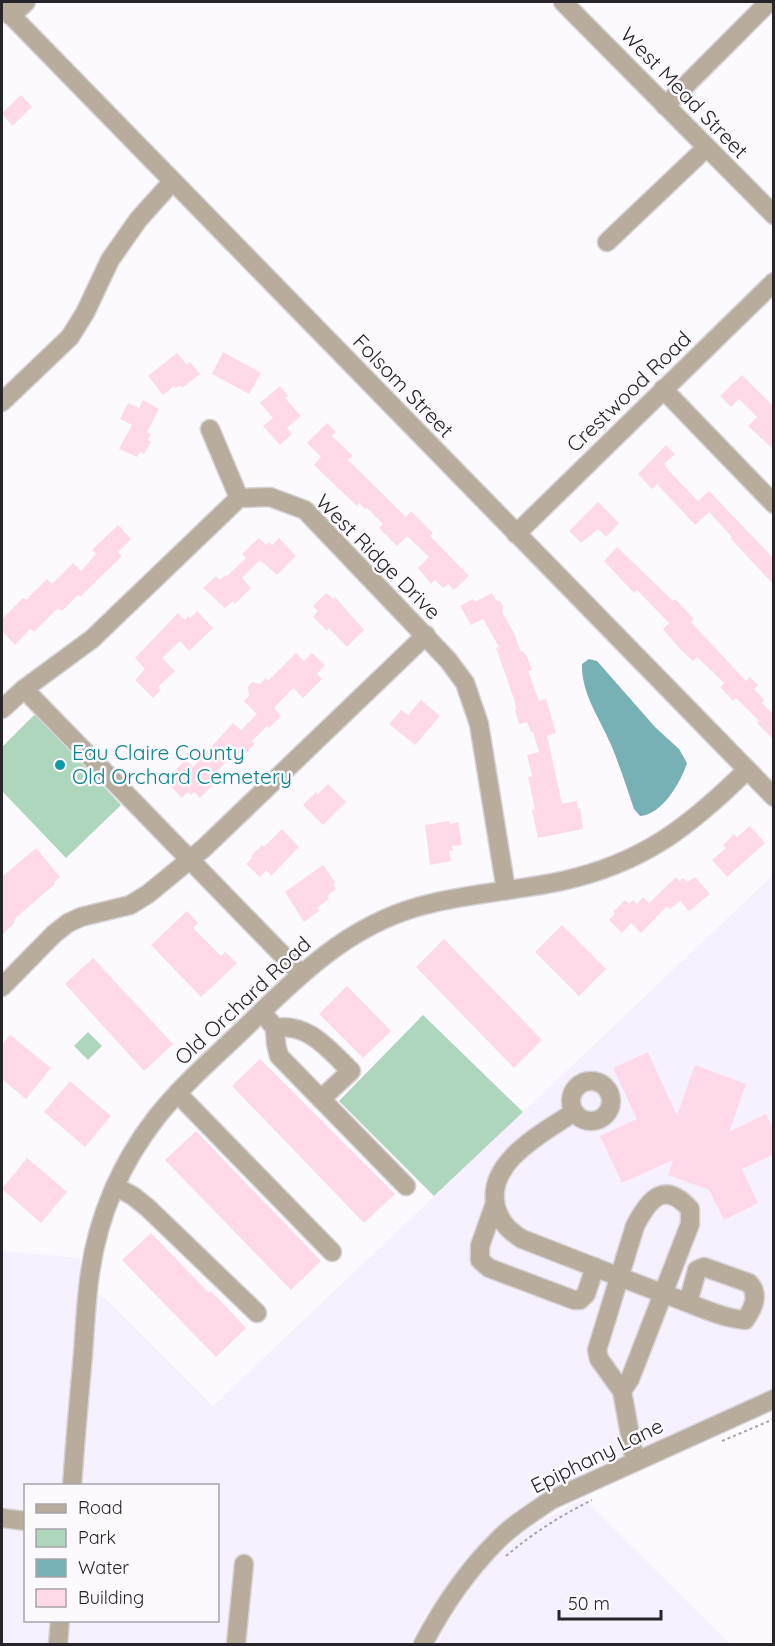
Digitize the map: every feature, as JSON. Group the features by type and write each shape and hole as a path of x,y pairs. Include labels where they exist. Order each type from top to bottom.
{"street":[{"path":"6,11 26,2"},
{"name":"West Mead Street","path":"562,2 774,215"},
{"path":"665,106 769,2"},
{"name":"Folsom Street","path":"6,11 774,797"},
{"path":"607,242 706,148"},
{"path":"2,402 70,337 85,313 110,260 138,220 172,182"},
{"name":"Crestwood Road","path":"516,534 774,282"},
{"path":"663,389 774,504"},
{"path":"2,709 24,689 92,639 239,498 210,429"},
{"name":"West Ridge Drive","path":"239,498 270,497 305,510 426,635 465,683 480,724 506,890"},
{"path":"2,987 54,934 68,923 81,917 130,905 148,894 190,860 426,635"},
{"path":"24,689 300,973"},
{"name":"Old Orchard Road","path":"72,1484 90,1274 96,1238 115,1186 141,1140 178,1094 300,973 332,949 371,925 404,911 433,903 599,872 661,843 710,806 747,770"},
{"path":"262,1011 275,1028 279,1056 406,1186"},
{"path":"275,1028 286,1026 304,1031 318,1039 351,1071 321,1099"},
{"path":"178,1094 332,1252"},
{"path":"574,1112 528,1142 501,1171 494,1190 495,1203 501,1220 513,1234 688,1303"},
{"path":"115,1186 148,1208 257,1313"},
{"path":"622,1391 630,1379 691,1217 690,1209 673,1195 661,1194 651,1199 635,1226 597,1350 599,1359 622,1391 635,1462"},
{"path":"495,1203 480,1246 480,1260 489,1269 574,1300 580,1300 586,1294 595,1267"},
{"name":"Epiphany Lane","path":"423,1644 449,1600 472,1569 497,1541 551,1500 774,1399"},
{"path":"2,1518 24,1521"},
{"path":"236,1644 244,1564"},
{"path":"58,1644 60,1622"}],"path":[{"path":"714,1445 774,1419"},
{"path":"504,1557 561,1515 592,1500"}],"shaded area":[{"path":"773,875 773,1390 593,1468 521,1507 497,1526 465,1559 423,1619 411,1644 2,1644 2,1251 80,1258 79,1279 106,1299 213,1406"},
{"path":"583,1498 730,1644 435,1644 483,1571 507,1547 530,1528"}],"green space":[{"path":"35,714 121,805 66,858 2,791 2,747"},
{"path":"423,1015 523,1112 434,1196 339,1101"},
{"path":"88,1032 102,1046 88,1060 74,1046"}],"water":[{"path":"589,659 597,661 655,727 679,749 687,763 670,796 656,810 648,814 640,816 634,809 612,747 592,707 585,686 582,664"}],"building":[{"path":"21,95 32,107 12,126 2,113"},
{"path":"223,352 261,373 249,394 212,374"},
{"path":"177,353 187,365 190,362 200,374 182,388 180,385 176,388 174,386 163,395 148,376"},
{"path":"742,375 774,407 774,450 748,426 757,417 739,399 731,407 720,396"},
{"path":"280,386 288,396 285,398 301,416 287,428 292,434 280,445 263,426 273,418 260,403"},
{"path":"143,400 159,409 147,432 151,434 148,440 151,442 144,454 140,452 137,457 119,449 132,425 120,419 128,403 139,408"},
{"path":"327,423 336,432 332,436 353,456 348,460 406,517 411,511 433,533 430,536 469,576 454,590 448,584 443,588 435,580 431,584 418,568 429,557 407,536 397,546 379,528 383,524 367,508 365,509 359,503 357,506 314,465 321,457 307,443"},
{"path":"666,445 675,454 664,464 670,472 698,501 709,491 774,559 774,585 709,512 695,525 657,484 652,489 638,474"},
{"path":"598,502 619,523 606,537 598,529 581,543 569,531"},
{"path":"118,525 131,539 118,552 122,556 80,597 78,595 62,611 58,608 34,632 30,629 15,645 2,631 2,619 47,579 52,584 73,563 81,571 96,554 92,550"},
{"path":"259,538 266,545 269,542 272,545 279,538 296,556 277,575 260,560 242,578 251,588 235,604 233,601 225,608 203,588 216,576 220,580 225,575 227,576 246,558 242,554"},
{"path":"617,547 673,601 675,599 694,619 691,622 746,681 750,677 758,685 754,689 764,700 762,703 774,715 774,740 736,698 733,701 720,687 724,683 697,657 693,661 679,648 663,629 669,623 637,590 634,593 604,561"},
{"path":"326,593 333,599 335,597 364,630 347,647 329,628 327,631 313,617 318,611 313,606"},
{"path":"492,593 496,600 501,602 502,612 514,633 521,652 523,651 527,657 532,670 528,671 539,701 546,699 556,733 547,736 562,804 577,801 583,829 538,838 528,777 532,776 527,755 539,752 533,732 527,722 519,724 515,702 496,648 499,647 483,619 471,625 460,606 473,599 475,602"},
{"path":"197,611 213,628 189,651 180,641 162,658 175,671 158,687 161,690 153,698 135,680 145,669 135,658 178,613 185,620"},
{"path":"296,653 304,661 312,653 325,665 317,674 322,679 303,698 293,688 274,708 281,716 252,741 255,744 239,760 233,755 211,777 216,782 200,798 194,792 191,795 188,792 182,798 165,780 186,760 193,767 233,723 241,730 257,714 244,701 249,696 248,687 252,682 260,684 266,678 268,681"},
{"path":"421,700 440,716 415,745 389,724 401,710 408,715"},
{"path":"328,784 346,802 323,825 303,805"},
{"path":"449,821 450,824 458,822 462,845 452,846 453,850 449,851 451,861 430,865 425,825"},
{"path":"750,826 765,843 727,877 712,860 726,848 723,845 734,834 737,837"},
{"path":"282,829 299,847 271,876 266,870 260,877 246,864 262,845 264,847"},
{"path":"36,848 60,877 14,920 15,922 2,935 2,877"},
{"path":"323,865 335,882 333,884 336,889 327,896 329,899 317,908 319,911 304,922 285,892"},
{"path":"676,877 679,881 683,878 687,882 695,877 710,894 689,911 680,901 670,909 667,906 641,933 631,923 622,933 609,920 615,914 613,912 625,900 629,904 633,900 637,904 643,897 649,903"},
{"path":"187,911 198,923 193,928 221,956 225,952 237,963 201,997 151,945"},
{"path":"562,925 606,969 579,996 535,952"},
{"path":"444,939 542,1040 514,1068 416,967"},
{"path":"93,958 173,1044 144,1071 65,984"},
{"path":"347,986 391,1031 363,1058 319,1014"},
{"path":"10,1035 51,1068 26,1099 2,1079 2,1045"},
{"path":"648,1052 677,1116 695,1065 746,1084 729,1132 766,1114 774,1131 774,1154 742,1169 758,1203 724,1220 709,1190 668,1175 673,1160 622,1183 600,1136 637,1119 613,1068"},
{"path":"260,1059 395,1194 364,1223 232,1086"},
{"path":"70,1081 111,1116 85,1147 44,1112"},
{"path":"196,1131 321,1261 291,1290 165,1160"},
{"path":"27,1158 67,1192 41,1223 2,1189"},
{"path":"151,1233 246,1328 216,1357 122,1260"}],"place":[{"name":"Eau Claire County Old Orchard Cemetery","path":"60,765"}]}
